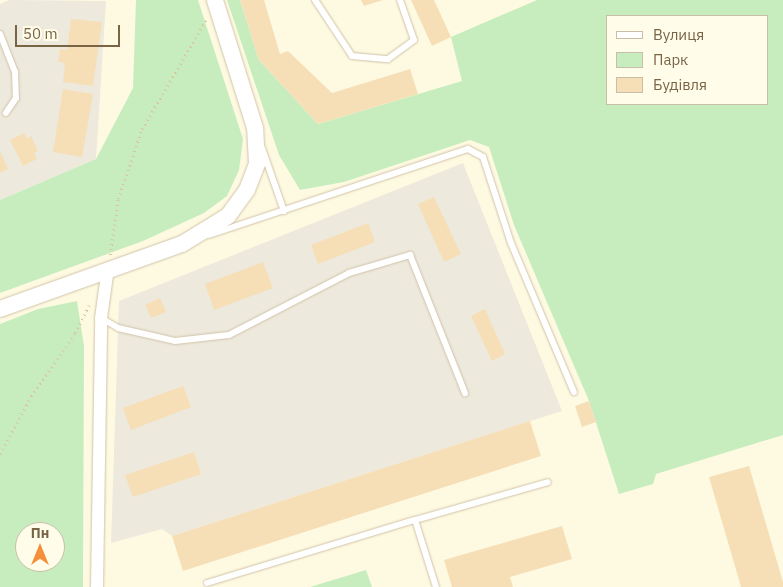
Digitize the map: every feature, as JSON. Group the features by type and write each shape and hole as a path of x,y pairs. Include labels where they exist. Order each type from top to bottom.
{"street":[{"path":"0,309 108,268 182,244 228,216 247,190 257,164 255,128 215,2"},
{"path":"97,587 101,318 108,268"}],"lane":[{"path":"314,0 352,56 388,59 414,40 400,0"},
{"path":"0,34 15,72 16,98 6,113"},
{"path":"255,128 284,211"},
{"path":"182,244 468,149 483,157 511,243 574,392"},
{"path":"101,318 118,328 175,341 229,335 350,273 410,255 465,393"},
{"path":"207,583 548,482"},
{"path":"415,520 436,587"}],"path":[{"path":"108,268 118,198 142,129 215,2"},
{"path":"0,454 31,396 75,332 91,300"}],"shaded area":[{"path":"9,0 106,1 96,159 0,200 0,4"},
{"path":"463,163 562,411 172,536 162,529 111,543 119,301"}],"green space":[{"path":"136,0 198,0 243,139 239,170 227,196 204,213 143,241 0,293 0,200 96,159 133,88"},
{"path":"227,0 240,0 259,60 318,124 462,81 451,37 537,0 783,0 783,435 656,474 653,484 619,494 589,401 514,225 489,147 470,140 344,182 300,190 279,155"},
{"path":"77,301 84,346 83,587 0,587 0,324 38,309"},
{"path":"366,570 372,587 310,587"}],"building":[{"path":"240,0 264,0 280,54 288,51 332,93 410,69 418,94 318,124 259,60"},
{"path":"361,0 383,0 364,6"},
{"path":"411,0 434,0 451,37 432,46"},
{"path":"71,19 102,22 93,86 63,82 65,63 58,62 60,49 67,50"},
{"path":"63,89 93,94 82,157 53,152"},
{"path":"24,133 27,139 31,136 38,151 34,153 37,159 23,166 10,140"},
{"path":"0,151 8,169 0,173"},
{"path":"434,197 461,254 444,262 418,204"},
{"path":"368,223 375,242 318,264 311,245"},
{"path":"263,262 273,288 214,310 205,284"},
{"path":"160,298 166,312 151,318 145,305"},
{"path":"485,309 505,354 492,361 471,316"},
{"path":"183,386 191,407 131,430 123,408"},
{"path":"589,401 596,422 582,427 575,406"},
{"path":"530,421 541,456 183,571 172,536"},
{"path":"194,452 201,474 133,497 125,475"},
{"path":"749,466 783,587 741,587 709,477"},
{"path":"562,526 572,559 510,577 513,587 452,587 444,560"}]}
